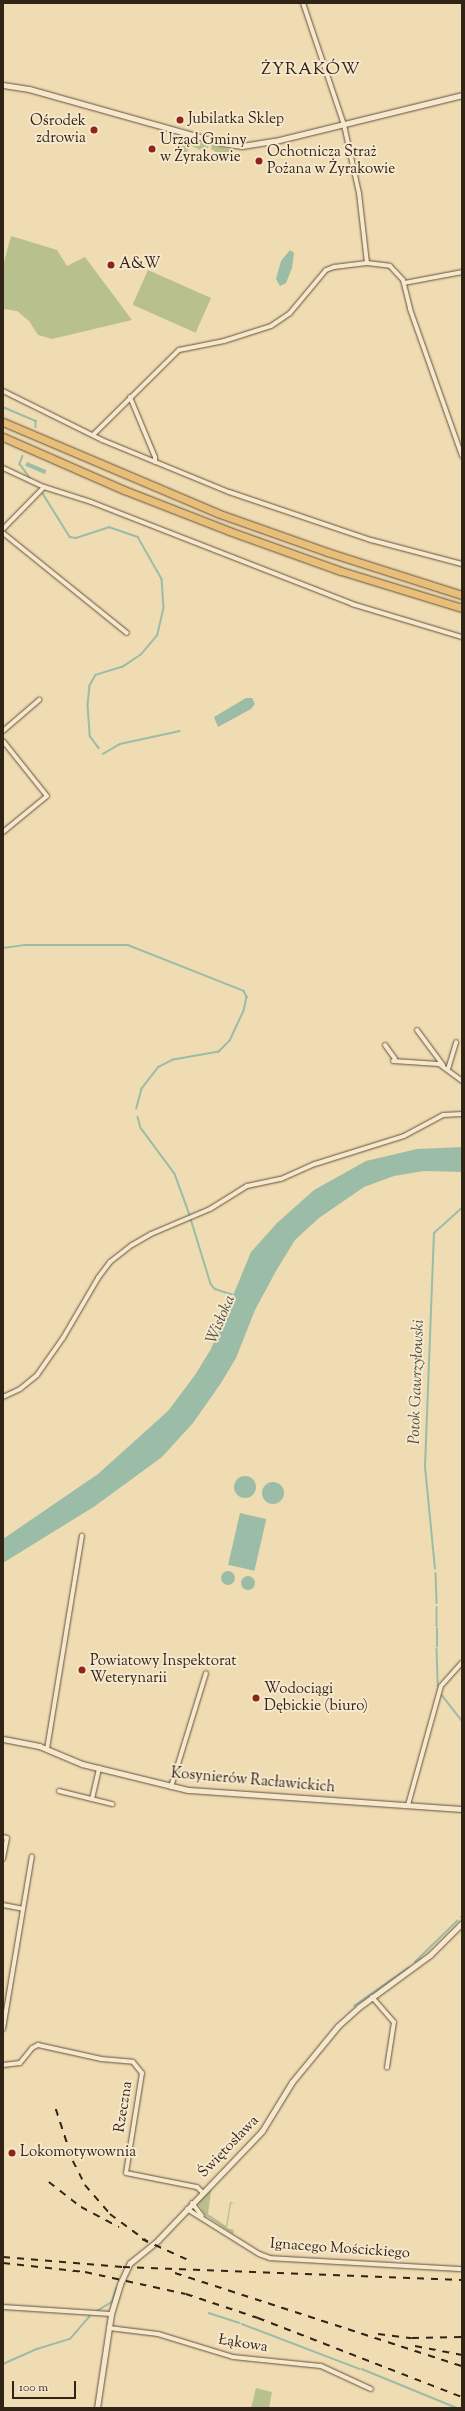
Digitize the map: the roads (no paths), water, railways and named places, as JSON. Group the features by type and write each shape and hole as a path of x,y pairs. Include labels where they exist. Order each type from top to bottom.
{"highway":[{"path":"3,422 74,454 272,533 462,595"},
{"path":"3,437 65,464 250,539 383,585 462,608"}],"street":[{"path":"303,3 344,125 359,193 367,263"},
{"path":"3,85 29,89 203,139 236,145 275,141 462,95"},
{"path":"93,435 179,350 224,341 271,326 290,313 326,270 334,267 367,263 390,266 404,283 410,309 462,456"},
{"path":"404,283 462,272"},
{"path":"3,391 93,435 229,492 371,540 462,564"},
{"path":"130,397 155,457 155,462"},
{"path":"3,468 44,487 91,502 352,604 462,637"},
{"path":"3,530 44,487"},
{"path":"3,533 127,633"},
{"path":"3,731 39,700"},
{"path":"3,741 47,796 3,832"},
{"path":"417,1030 444,1066 462,1081"},
{"path":"448,1069 456,1042"},
{"path":"385,1046 394,1060 444,1066"},
{"path":"3,1397 20,1389 37,1375 63,1338 98,1278 110,1262 132,1245 169,1225 204,1212 247,1186 281,1179 315,1164 404,1136 443,1115 462,1114"},
{"path":"47,1749 82,1536"},
{"path":"408,1806 441,1686 462,1663"},
{"path":"171,1787 206,1673"},
{"name":"Kosynierów Racławickich","path":"3,1739 47,1749 99,1768 171,1787 195,1791 462,1809"},
{"path":"92,1799 99,1768"},
{"path":"59,1792 112,1804"},
{"path":"3,1837 7,1838 3,1859"},
{"path":"3,2029 32,1856"},
{"path":"3,1905 23,1909"},
{"name":"Świętosława","path":"97,2408 111,2314 120,2284 128,2267 265,2127 292,2082 326,2039 372,1997 430,1955 462,1923"},
{"path":"372,1997 394,2022 387,2067"},
{"name":"Rzeczna","path":"3,2065 20,2063 32,2048 38,2045 101,2059 133,2062 142,2073 126,2173 197,2187 202,2192"},
{"name":"Ignacego Mościckiego","path":"192,2203 203,2218"},
{"name":"Ignacego Mościckiego","path":"187,2208 259,2254 274,2259 462,2269"},
{"path":"3,2307 111,2314"},
{"name":"Łąkowa","path":"109,2328 158,2334 233,2356 321,2366 371,2389"}],"waterway":[{"path":"3,407 36,421 36,427"},
{"path":"23,456 20,464 30,478"},
{"path":"42,492 70,537 76,538 109,527 138,537 162,579 164,608 158,635 141,655 123,667 96,675 90,686 88,705 90,736 99,748"},
{"path":"103,754 120,744 180,731"},
{"path":"3,948 25,945 128,945 244,991 247,997 244,1011 230,1041 219,1052 173,1060 159,1067 142,1089 137,1108"},
{"path":"138,1117 141,1128 175,1174 190,1215"},
{"name":"Potok Gawrzyłowski","path":"435,1569 425,1467 434,1233 462,1208"},
{"name":"Wisłoka","path":"191,1219 211,1284 215,1289 234,1295"},
{"name":"Potok Gawrzyłowski","path":"436,1573 437,1603"},
{"name":"Potok Gawrzyłowski","path":"437,1607 437,1626"},
{"name":"Potok Gawrzyłowski","path":"437,1629 437,1647"},
{"name":"Potok Gawrzyłowski","path":"437,1649 438,1686"},
{"name":"Potok Gawrzyłowski","path":"442,1695 462,1721"},
{"name":"Potok Gawrzyłowski","path":"415,1962 457,1921"},
{"name":"Potok Gawrzyłowski","path":"354,2006 408,1968"},
{"name":"Potok Gawrzyłowski","path":"97,2311 112,2302 116,2289"},
{"path":"209,2313 239,2323"},
{"name":"Potok Gawrzyłowski","path":"3,2364 37,2349 70,2339 90,2316"},
{"path":"242,2324 360,2369"},
{"path":"362,2369 457,2408"}],"railway":[{"path":"56,2109 73,2161 85,2185 110,2214 148,2242"},
{"path":"49,2182 81,2207 119,2227"},
{"path":"142,2239 188,2260"},
{"path":"3,2257 123,2267 462,2280"},
{"path":"3,2263 85,2272 186,2294 258,2318 462,2397"},
{"path":"175,2273 462,2366"},
{"path":"378,2334 412,2338 462,2337"},
{"path":"415,2346 462,2355"}],"place":[{"name":"Jubilatka Sklep","path":"180,120"},
{"name":"Ośrodek zdrowia","path":"94,130"},
{"name":"Urząd Gminy w Żyrakowie","path":"152,149"},
{"name":"Ochotnicza Straż Pożana w Żyrakowie","path":"259,161"},
{"name":"A&W","path":"111,265"},
{"name":"Powiatowy Inspektorat Weterynarii","path":"82,1670"},
{"name":"Wodociągi Dębickie (biuro)","path":"256,1698"},
{"name":"Lokomotywownia","path":"12,2153"}],"district":[{"name":"ŻYRAKÓW","path":"311,71"}]}
